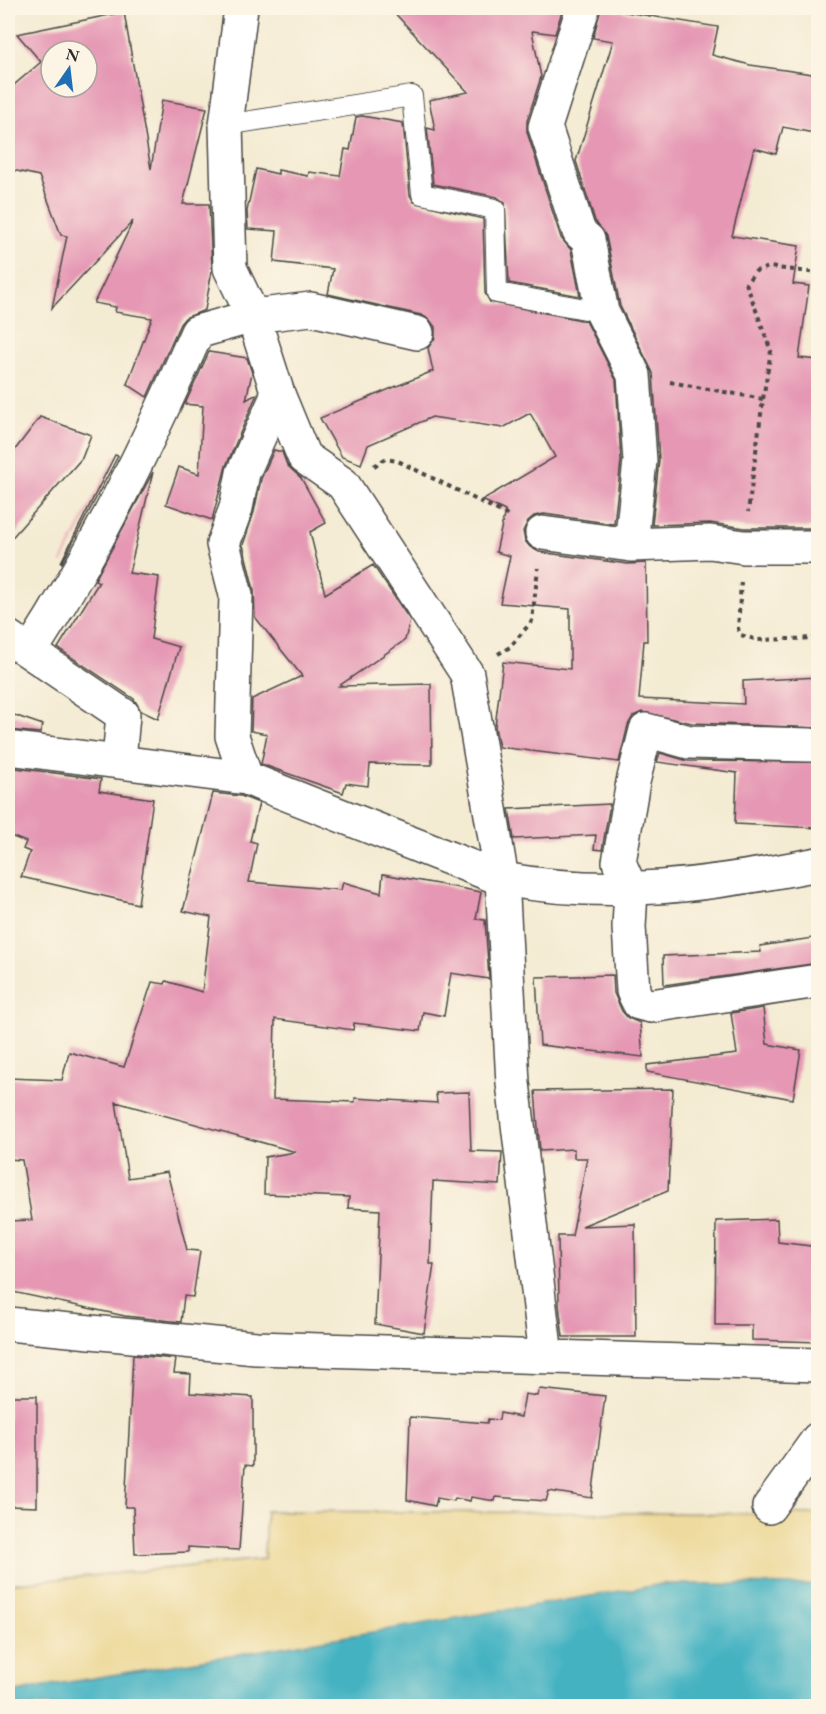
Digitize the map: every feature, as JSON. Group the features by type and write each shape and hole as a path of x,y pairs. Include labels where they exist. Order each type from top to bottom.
{"street":[{"path":"241,8 226,125 230,268 253,316 278,394 304,457 343,484 467,674 502,879 513,1083 546,1356"},
{"path":"583,8 545,127 579,232 588,240 602,312 633,375 640,460 631,545"},
{"path":"119,760 123,715 19,645 69,591 131,478 197,332 253,316 311,309 417,333"},
{"path":"246,778 232,736 236,595 223,544 236,508 243,473 278,394"},
{"path":"542,533 631,545 710,542 744,547 819,547"},
{"path":"811,745 689,742 646,730 633,782 619,862 631,891 629,927 633,991 639,1003 651,1006 819,981"},
{"path":"8,748 119,760 246,778 502,879 541,886 631,891 764,875 819,864"},
{"path":"8,1324 256,1348 819,1365"},
{"path":"769,1507 819,1439"}],"lane":[{"path":"226,125 412,96 422,194 495,209 497,293 602,312"}],"path":[{"path":"819,265 819,280"},
{"path":"818,273 769,267 756,271 746,284 771,351 744,547 738,629 741,635 758,640 819,638"},
{"path":"633,375 763,399"},
{"path":"343,484 385,459 398,461 542,533 532,621 510,647 467,674"}],"sand":[{"path":"266,1511 818,1514 818,1585 663,1584 8,1694 8,1584 264,1559"}],"water":[{"path":"663,1584 818,1585 818,1706 8,1706 8,1694 39,1687"}],"building":[{"path":"390,8 563,8 555,34 532,31 541,77 527,121 527,132 561,238 571,250 580,296 509,283 505,203 497,197 433,184 427,128 435,130 429,100 468,92"},
{"path":"601,8 718,27 712,55 750,65 819,75 819,134 783,127 776,154 754,148 732,236 799,246 793,284 809,286 799,358 819,360 819,507 815,528 745,528 710,523 652,525 659,460 653,373 620,306 606,236 595,221 576,161 613,41 593,38"},
{"path":"124,12 151,169 162,100 207,108 183,204 209,204 212,270 205,310 185,318 180,324 147,397 127,384 152,318 115,312 116,307 94,303 133,221 52,308 67,236 61,235 39,176 8,169 8,114 14,85 39,64 39,99 99,99 99,39 39,39 39,60 17,34"},
{"path":"356,117 403,123 410,195 414,202 483,219 485,293 490,302 586,321 616,380 621,461 614,524 544,514 534,516 528,521 523,531 525,541 539,552 628,564 646,563 647,641 644,641 639,699 744,704 743,681 819,677 819,728 692,723 642,712 633,716 628,725 619,762 499,747 495,727 503,662 570,669 570,609 500,603 510,556 496,552 505,511 482,500 555,457 530,413 503,428 432,417 368,445 361,464 342,457 320,418 433,371 428,348 435,338 435,327 429,319 421,315 328,294 333,269 274,262 277,231 248,229 247,211 256,169 278,174 278,170 308,176 309,172 340,176 345,149 350,150"},
{"path":"209,352 247,358 252,373 246,400 257,394 226,466 212,520 166,504 179,467 199,474 203,406 185,404"},
{"path":"40,417 91,435 82,458 8,542 8,459"},
{"path":"274,450 282,452 287,465 301,478 326,523 310,532 325,594 373,565 410,620 405,640 339,686 431,684 432,765 370,764 368,786 346,783 343,793 261,764 267,734 251,731 252,699 302,676 255,617 254,590 243,545 254,512 261,479"},
{"path":"115,455 118,456 62,563 61,562"},
{"path":"153,472 129,573 159,577 151,639 179,647 158,719 141,711 134,699 58,648 99,582 95,580"},
{"path":"8,713 43,725 40,733 8,730"},
{"path":"660,753 688,761 819,762 819,828 735,824 737,773 657,762"},
{"path":"8,767 101,779 99,791 153,799 138,904 21,877 30,852 23,849 26,842 8,835"},
{"path":"213,793 241,796 259,803 250,841 257,843 249,882 341,890 343,882 381,893 383,874 481,892 476,919 485,920 489,979 451,973 444,1016 423,1012 420,1031 354,1023 353,1030 275,1019 273,1099 355,1102 355,1098 437,1103 436,1093 469,1092 471,1151 502,1152 500,1185 433,1181 430,1264 434,1264 424,1333 375,1324 380,1210 348,1208 349,1197 264,1194 265,1157 296,1152 116,1102 128,1178 167,1172 187,1250 200,1251 193,1297 184,1296 181,1322 125,1316 8,1291 8,1221 32,1220 22,1160 8,1159 8,1078 62,1080 69,1052 124,1067 152,982 165,984 166,981 202,992 211,917 183,911"},
{"path":"610,804 602,850 594,849 596,835 514,839 509,809"},
{"path":"819,937 819,963 664,985 663,956 761,952 760,946"},
{"path":"613,975 614,993 622,1011 628,1018 640,1023 643,1057 540,1045 536,977"},
{"path":"763,1008 767,1044 801,1050 793,1099 647,1072 647,1065 737,1054 731,1013"},
{"path":"673,1089 668,1191 582,1226 635,1224 636,1337 563,1337 559,1305 558,1236 572,1236 587,1158 574,1158 574,1149 540,1151 535,1091"},
{"path":"777,1219 778,1242 819,1247 819,1342 752,1340 752,1325 715,1325 716,1221"},
{"path":"133,1355 176,1359 174,1373 191,1374 190,1393 253,1397 253,1466 245,1465 239,1550 188,1547 188,1552 135,1554 133,1507 125,1507"},
{"path":"539,1389 605,1396 592,1498 549,1491 546,1501 496,1497 495,1501 471,1497 470,1501 437,1498 435,1506 407,1500 410,1417 487,1423 488,1419 499,1420 500,1413 521,1417 525,1394 537,1396"},
{"path":"8,1396 37,1396 37,1507 8,1506"}]}
